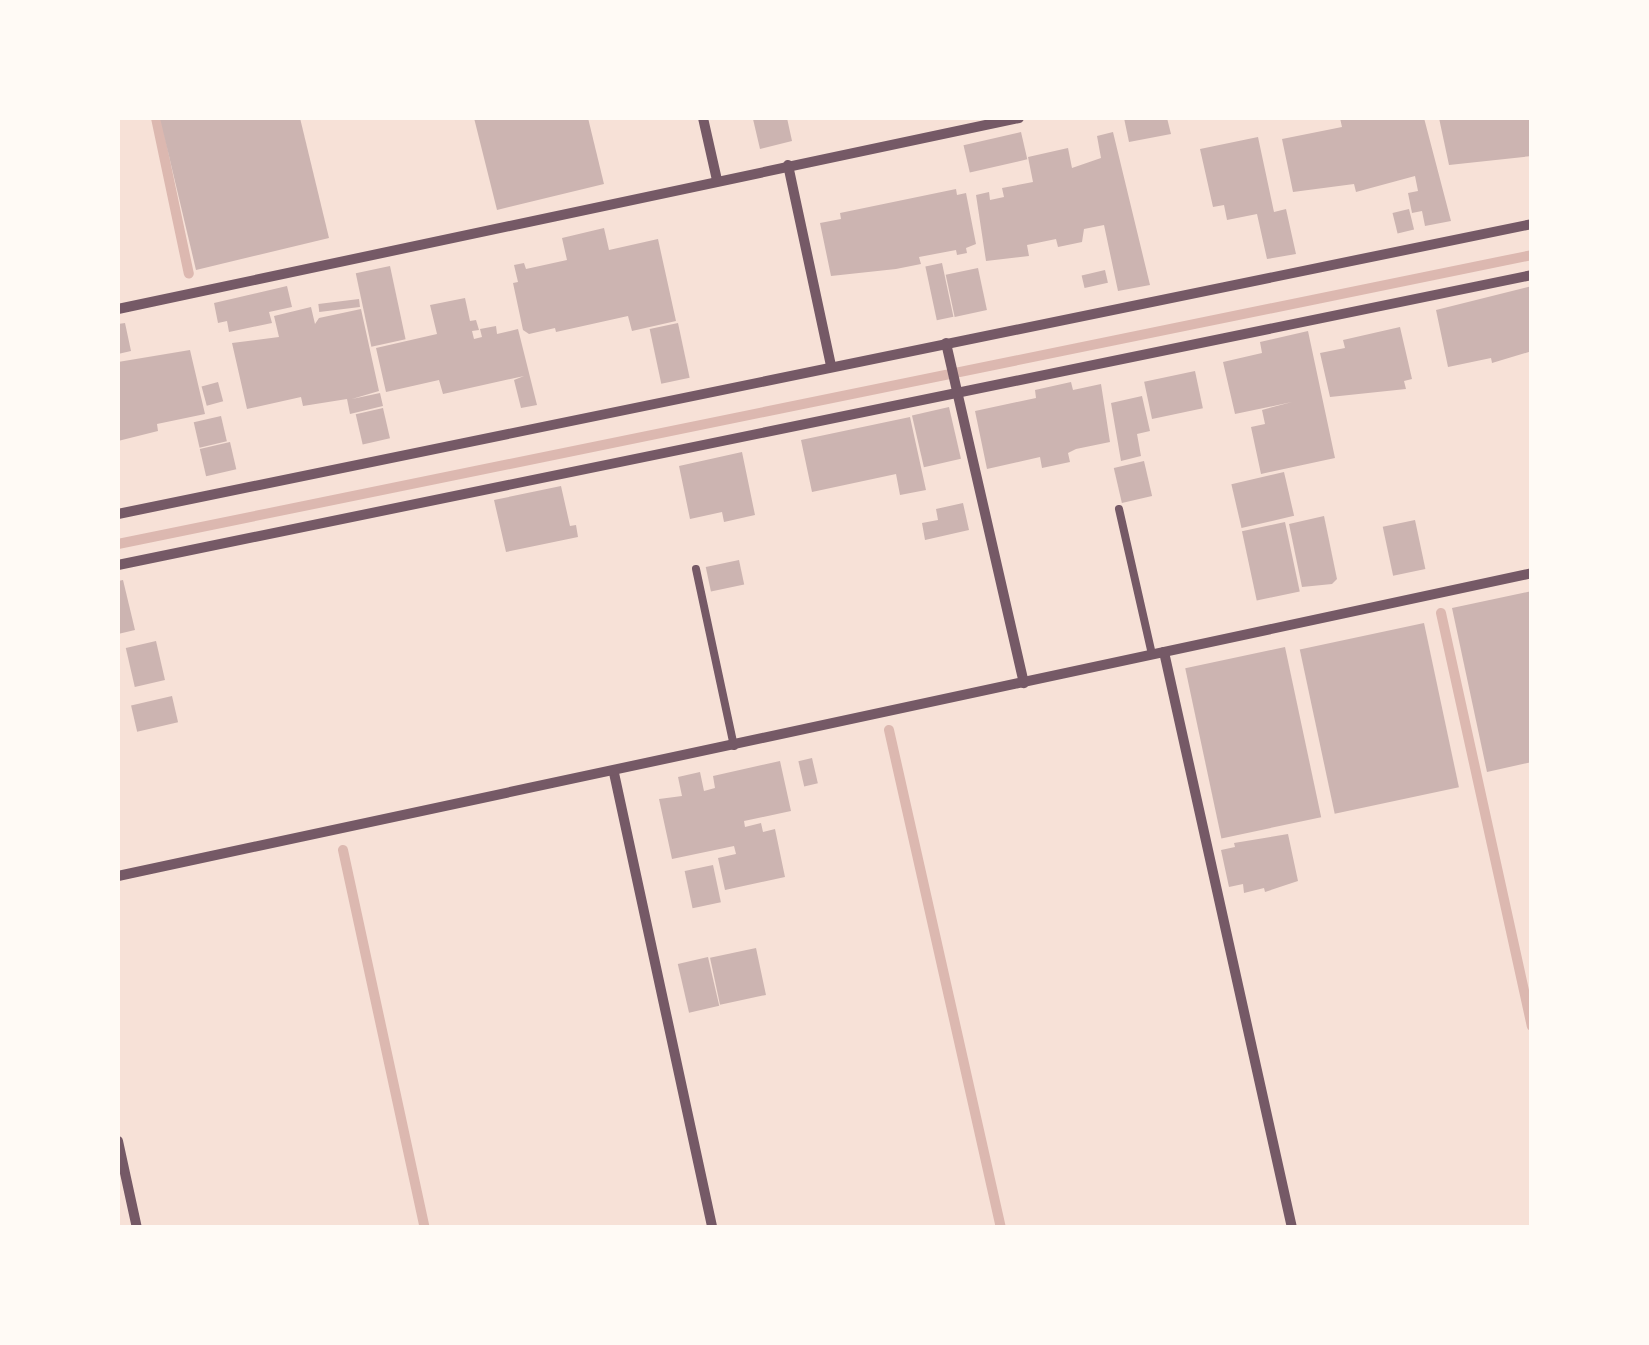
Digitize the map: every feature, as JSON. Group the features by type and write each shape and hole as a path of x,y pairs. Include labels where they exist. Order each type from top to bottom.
{"street":[{"path":"703,118 717,180"},
{"path":"118,309 1019,118"},
{"path":"788,165 831,366"},
{"path":"118,514 1532,224"},
{"path":"118,565 956,388 1532,275"},
{"path":"946,343 1024,683"},
{"path":"118,876 614,773 1532,573"},
{"path":"1158,653 1292,1228"},
{"path":"614,773 712,1228"},
{"path":"118,1141 137,1228"}],"lane":[{"path":"1120,509 1158,653"},
{"path":"696,569 734,746"}],"building":[{"path":"160,118 300,118 329,238 196,270"},
{"path":"474,118 588,118 604,184 497,210"},
{"path":"787,118 792,141 760,149 753,119"},
{"path":"1124,118 1167,118 1171,134 1129,142"},
{"path":"1340,118 1424,118 1451,221 1425,226 1422,211 1412,213 1408,193 1418,191 1415,176 1356,192 1354,184 1293,192 1282,139 1342,127"},
{"path":"1439,118 1532,118 1532,156 1449,165"},
{"path":"1021,132 1027,159 970,173 964,145"},
{"path":"1113,132 1150,285 1118,291 1104,225 1084,229 1082,242 1058,247 1056,239 1027,245 1029,256 986,261 976,195 989,192 990,200 1004,197 1002,188 1033,182 1028,157 1068,148 1072,168 1101,158 1097,136"},
{"path":"1258,137 1274,212 1286,209 1296,254 1267,259 1257,214 1227,220 1224,205 1213,207 1200,149"},
{"path":"956,189 957,195 966,193 976,244 966,248 967,253 957,255 956,250 919,257 921,264 831,276 820,223 841,219 840,213"},
{"path":"1409,209 1414,229 1398,233 1393,213"},
{"path":"604,228 609,250 658,239 676,321 632,331 628,316 556,332 555,328 529,334 523,330 513,283 518,282 514,265 524,263 526,269 567,260 562,238"},
{"path":"942,263 953,317 937,320 925,267"},
{"path":"390,266 406,339 371,347 356,273"},
{"path":"978,268 987,310 955,317 946,275"},
{"path":"1105,270 1108,283 1085,288 1082,275"},
{"path":"287,286 292,307 269,312 272,323 229,332 227,321 218,323 214,303"},
{"path":"1532,286 1532,351 1492,363 1491,358 1448,367 1436,310"},
{"path":"465,298 470,321 476,320 479,330 472,331 474,339 482,337 480,329 496,326 497,334 518,329 537,405 521,408 514,380 524,376 443,394 439,380 386,392 376,348 437,334 430,305"},
{"path":"359,299 360,307 319,312 318,304"},
{"path":"311,307 315,324 319,318 361,309 379,391 352,399 380,393 383,406 350,414 347,399 303,406 301,397 247,409 232,343 279,337 274,316"},
{"path":"125,323 131,351 118,354 118,324"},
{"path":"678,323 690,378 661,384 650,329"},
{"path":"1400,327 1412,379 1404,381 1406,389 1330,397 1320,353 1345,348 1343,340"},
{"path":"1308,331 1335,458 1261,474 1251,427 1265,424 1262,410 1292,402 1235,414 1223,362 1262,353 1260,342"},
{"path":"190,350 205,414 157,424 158,431 118,441 118,362"},
{"path":"1195,371 1203,408 1152,419 1144,382"},
{"path":"218,382 223,401 207,406 202,386"},
{"path":"1071,382 1073,390 1101,384 1110,442 1068,453 1070,462 1042,468 1040,457 987,469 975,411 1036,398 1035,390"},
{"path":"1142,396 1150,431 1137,434 1141,456 1121,461 1111,403"},
{"path":"949,407 961,459 924,467 912,416"},
{"path":"383,408 390,438 363,445 356,414"},
{"path":"221,416 227,441 200,448 194,422"},
{"path":"910,417 926,490 900,495 896,474 812,492 801,440"},
{"path":"230,442 236,469 206,476 200,449"},
{"path":"742,452 755,515 724,522 722,512 690,519 679,466"},
{"path":"1144,461 1152,496 1122,503 1114,468"},
{"path":"1284,472 1294,516 1242,528 1231,484"},
{"path":"561,486 570,526 576,525 578,537 506,552 494,500"},
{"path":"963,503 969,530 925,540 922,523 938,520 936,509"},
{"path":"1324,516 1337,579 1332,584 1302,587 1289,524"},
{"path":"1415,520 1425,569 1393,576 1383,527"},
{"path":"1285,522 1300,591 1257,601 1242,531"},
{"path":"739,560 744,584 711,592 706,567"},
{"path":"123,580 135,630 118,634 118,581"},
{"path":"1532,591 1532,762 1487,772 1452,608"},
{"path":"1424,623 1459,787 1335,814 1300,649"},
{"path":"156,641 165,680 135,687 126,648"},
{"path":"1285,647 1321,817 1221,838 1185,668"},
{"path":"172,696 178,722 137,732 131,705"},
{"path":"812,758 818,783 804,786 798,761"},
{"path":"780,761 791,811 744,821 745,827 761,823 763,832 775,829 785,877 725,890 718,858 736,854 734,846 672,859 659,799 682,796 678,777 700,772 704,791 715,788 713,776"},
{"path":"1288,834 1298,881 1265,892 1264,888 1244,893 1243,884 1229,887 1221,850 1235,847 1234,843"},
{"path":"713,865 721,902 693,908 685,871"},
{"path":"756,948 766,995 720,1005 710,958"},
{"path":"708,957 719,1006 689,1013 678,964"}],"waterway":[{"path":"156,118 189,274"},
{"path":"118,544 1532,255"},
{"path":"1441,613 1532,1026"},
{"path":"889,730 1001,1228"},
{"path":"343,850 425,1228"}]}
